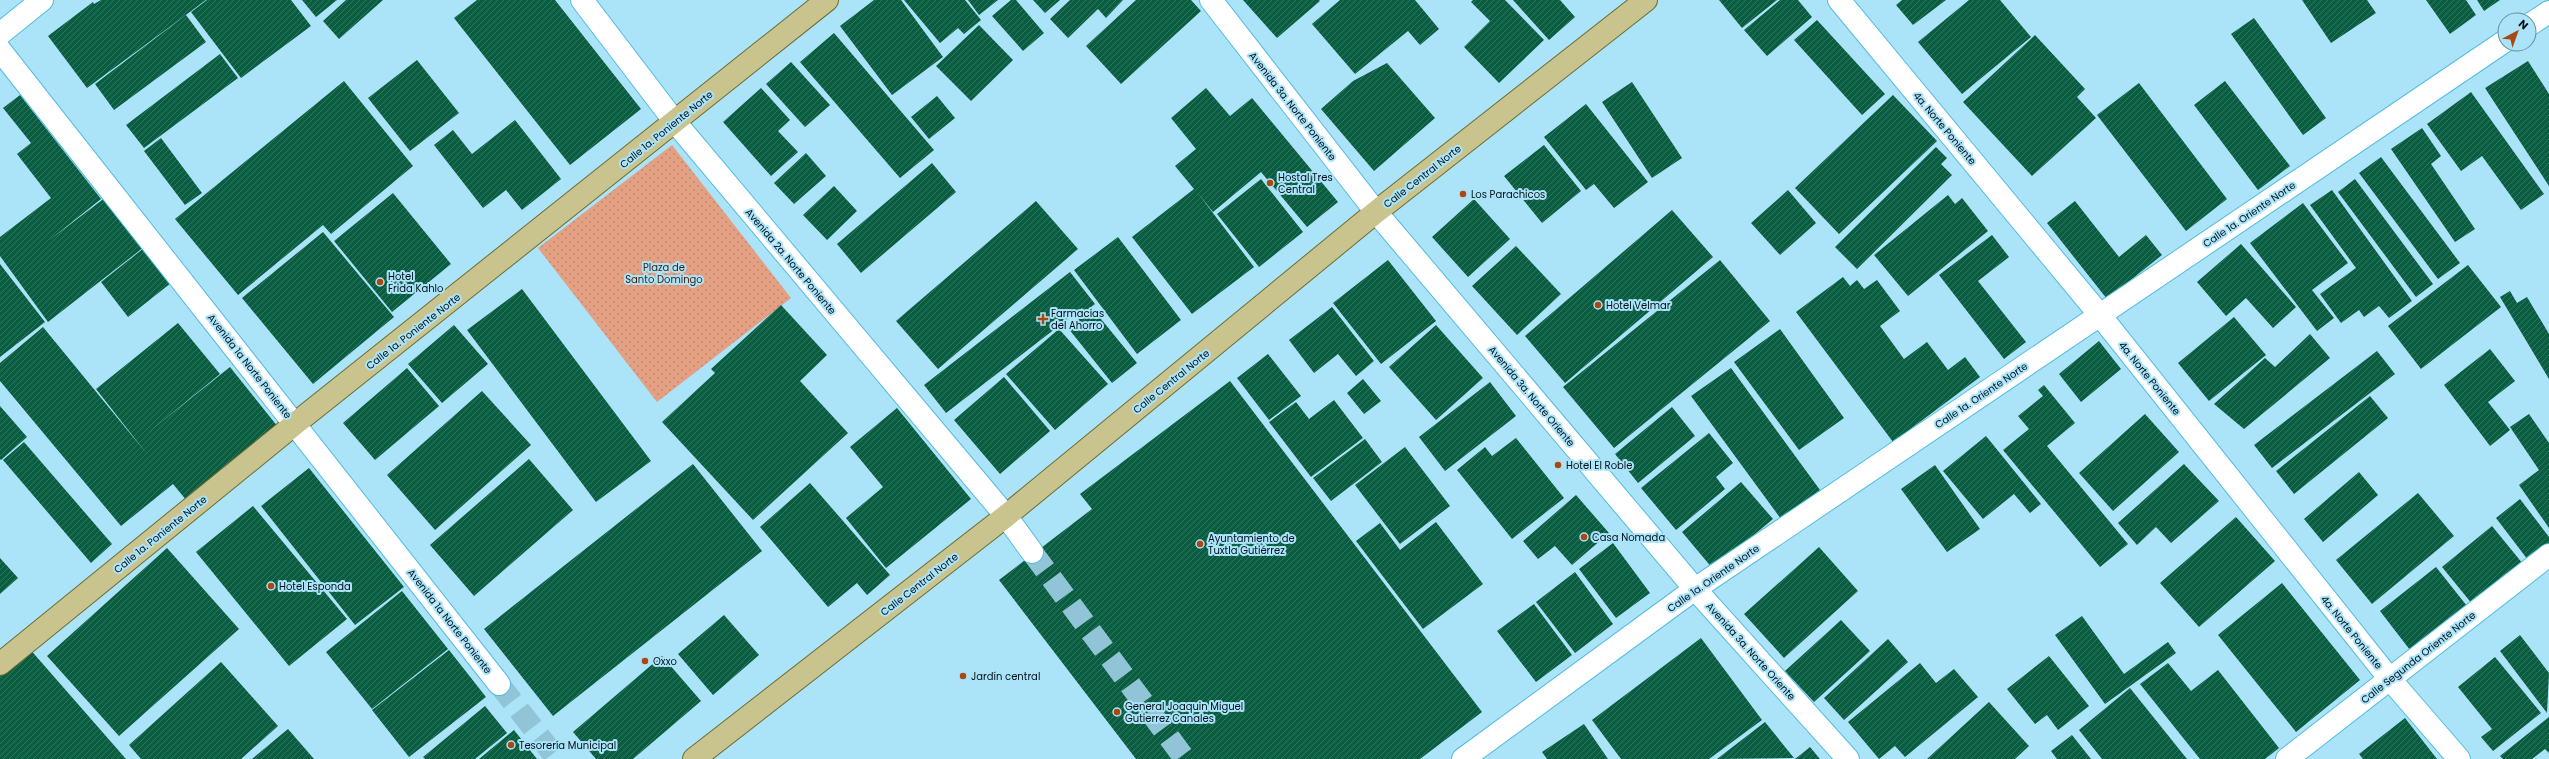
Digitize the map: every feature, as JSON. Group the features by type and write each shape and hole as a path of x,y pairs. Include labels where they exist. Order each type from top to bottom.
{"main road":[{"name":"Calle 1a. Poniente Norte","path":"0,664 296,423 827,0"},
{"name":"Calle Central Norte","path":"694,759 1006,516 1376,212 1646,0"}],"street":[{"path":"0,34 42,0"},
{"name":"Avenida 2a. Norte Poniente","path":"582,0 675,122 1006,516 1032,552"},
{"name":"Avenida 3a. Norte Poniente","path":"1211,0 1376,212"},
{"name":"4a. Norte Poniente","path":"1839,0 2099,314 2389,678 2459,759"},
{"path":"2537,20 2549,12"},
{"name":"Calle 1a. Oriente Norte","path":"1464,759 1695,589 2099,314 2497,47"},
{"name":"Avenida 1a Norte Poniente","path":"0,50 296,423 499,684"},
{"name":"Avenida 3a. Norte Oriente","path":"1376,212 1695,589 1848,759"},
{"name":"Calle Segunda Oriente Norte","path":"2287,759 2389,678 2549,555"}],"green space":[{"name":"Plaza de Santo Domingo","path":"672,145 791,298 657,402 538,248"}],"building":[{"path":"101,0 206,0 87,88 48,36 93,2 94,4"},
{"path":"207,0 291,0 311,26 241,78 191,12"},
{"path":"302,0 337,0 316,17"},
{"path":"346,0 383,0 339,39 323,21"},
{"path":"477,0 555,0 641,109 570,165 454,18"},
{"path":"874,0 901,0 943,57 892,95 840,26"},
{"path":"904,0 965,0 981,20 964,34 958,28 940,43"},
{"path":"968,0 998,0 979,15"},
{"path":"1011,0 1016,0 1044,33 1023,51 992,16"},
{"path":"1033,0 1060,0 1045,13"},
{"path":"1070,0 1123,0 1106,18 1098,9 1068,38 1050,19"},
{"path":"1136,0 1191,0 1201,11 1121,84 1086,46"},
{"path":"1243,0 1319,0 1320,1 1277,38"},
{"path":"1340,0 1415,0 1439,29 1420,45 1408,31 1355,74 1312,24"},
{"path":"1473,0 1505,0 1544,40 1499,83 1464,47 1490,21 1471,2"},
{"path":"1513,0 1560,0 1575,17 1549,40"},
{"path":"1719,0 1777,0 1742,28"},
{"path":"1780,0 1798,0 1812,17 1767,56 1744,30"},
{"path":"1902,0 1946,0 1913,25 1896,5"},
{"path":"1969,0 2000,0 2031,37 1962,94 1918,42"},
{"path":"2302,0 2367,0 2376,13 2331,43"},
{"path":"2426,0 2466,0 2476,15 2450,34"},
{"path":"2477,0 2500,0 2484,11"},
{"path":"186,15 206,42 114,110 95,84"},
{"path":"2254,18 2326,118 2303,135 2231,34"},
{"path":"1817,20 1885,94 1862,115 1794,40"},
{"path":"979,25 1013,60 971,101 936,66"},
{"path":"834,33 934,150 900,178 800,62"},
{"path":"2035,35 2085,89 2077,97 2096,118 2032,176 1963,102"},
{"path":"220,54 238,78 144,148 126,125"},
{"path":"417,60 459,113 410,151 368,98"},
{"path":"2528,61 2549,94 2549,186 2485,88"},
{"path":"791,62 830,105 805,127 766,84"},
{"path":"1387,63 1435,118 1374,171 1321,109 1353,81"},
{"path":"344,81 413,166 331,234 323,225 238,295 175,219"},
{"path":"2225,81 2290,166 2258,190 2194,105"},
{"path":"1632,82 1682,158 1652,178 1602,102"},
{"path":"2139,83 2227,199 2186,231 2097,115"},
{"path":"761,88 790,120 778,131 798,152 771,176 723,122"},
{"path":"1206,88 1230,116 1252,98 1338,202 1307,227 1261,172 1213,212 1197,192 1254,267 1192,314 1132,237 1194,189 1175,166 1196,149 1171,118"},
{"path":"2471,92 2544,194 2521,210 2482,156 2461,171 2427,124"},
{"path":"20,95 101,199 47,242 106,197 144,247 48,322 0,256 0,237 51,198 17,154 31,143 3,108"},
{"path":"1893,95 1937,141 1839,234 1795,188"},
{"path":"937,96 955,118 929,139 911,117"},
{"path":"1586,104 1648,182 1614,208 1594,184 1586,190 1544,137"},
{"path":"515,120 561,179 522,210 506,190 483,208 434,145 453,130 472,154"},
{"path":"2422,128 2441,156 2431,164 2475,229 2455,242 2391,149"},
{"path":"161,138 202,193 185,205 144,151"},
{"path":"1544,145 1581,191 1542,223 1504,176"},
{"path":"1936,147 1947,158 1941,164 1952,175 1857,269 1835,247"},
{"path":"806,153 826,176 794,204 774,183"},
{"path":"2381,157 2460,263 2438,279 2359,173"},
{"path":"932,163 956,192 861,273 837,244"},
{"path":"1261,179 1303,232 1259,267 1217,214"},
{"path":"2355,179 2433,284 2416,297 2338,192"},
{"path":"834,186 857,211 827,240 803,215"},
{"path":"1788,190 1816,223 1780,255 1751,223"},
{"path":"2332,190 2412,301 2389,318 2379,306 2364,317 2359,310 2341,323 2320,294 2356,268 2310,205"},
{"path":"393,193 451,264 392,312 334,241"},
{"path":"1948,195 1955,204 1962,198 1988,231 1908,296 1874,255"},
{"path":"1474,199 1510,239 1468,277 1432,237"},
{"path":"1036,201 1078,249 938,369 896,321"},
{"path":"2075,201 2119,257 2146,235 2162,255 2107,299 2047,223"},
{"path":"2303,203 2348,263 2312,290 2334,318 2317,331 2250,243"},
{"path":"1672,210 1713,257 1565,383 1525,336"},
{"path":"323,232 394,317 313,384 242,298"},
{"path":"1992,235 2009,257 1978,281 2026,342 2004,359 1939,275"},
{"path":"1118,237 1181,320 1137,354 1074,270"},
{"path":"2241,244 2296,307 2273,328 2246,298 2226,316 2197,282"},
{"path":"1516,246 1561,294 1517,335 1472,286"},
{"path":"144,248 171,283 128,317 101,282"},
{"path":"1388,260 1436,321 1381,364 1333,303"},
{"path":"1720,260 1770,321 1614,448 1563,387"},
{"path":"0,264 45,322 0,357"},
{"path":"2468,265 2501,307 2421,369 2388,326"},
{"path":"1070,272 1095,304 1085,312 1082,308 946,413 924,385"},
{"path":"1843,277 1850,286 1857,280 1864,289 1877,280 1900,311 1880,326 1904,359 1927,342 1948,370 1965,357 1980,377 1893,442 1796,312"},
{"path":"522,289 651,461 596,502 467,330"},
{"path":"2510,291 2517,303 2527,297 2549,334 2549,379 2500,297"},
{"path":"781,305 827,355 800,381 848,433 753,520 662,422 715,373 711,369"},
{"path":"1332,307 1374,361 1356,376 1338,354 1314,373 1289,340"},
{"path":"1092,308 1137,363 1112,383 1068,328"},
{"path":"2234,317 2266,355 2209,401 2178,363"},
{"path":"178,323 220,374 145,435 230,367 278,427 187,501 173,484 121,526 0,381 0,363 43,327 147,454 96,389"},
{"path":"454,325 488,364 442,403 408,364"},
{"path":"1436,325 1483,378 1436,420 1389,367"},
{"path":"1059,329 1108,384 1055,430 1006,374"},
{"path":"1780,329 1844,418 1799,450 1734,362"},
{"path":"2310,334 2330,358 2244,429 2214,404 2265,358 2275,367"},
{"path":"2099,341 2121,369 2081,402 2059,374"},
{"path":"2490,349 2515,381 2488,402 2510,430 2490,446 2444,385"},
{"path":"2377,351 2395,374 2272,468 2254,445"},
{"path":"1268,354 1301,396 1269,420 1237,378"},
{"path":"407,368 439,406 375,460 343,423"},
{"path":"1731,368 1820,490 1781,519 1691,396"},
{"path":"1004,377 1050,431 1000,474 954,420"},
{"path":"1363,379 1381,401 1364,414 1347,393"},
{"name":"Ayuntamiento de Tuxtla Gutiérrez","path":"1230,381 1482,712 1420,759 1136,759 999,580 1092,509 1080,494"},
{"path":"1490,382 1516,416 1445,471 1419,437"},
{"path":"2044,385 2075,423 2047,446 2128,544 2100,567 2003,450 2029,429 2018,416 2043,396 2038,390"},
{"path":"482,391 531,445 435,530 387,475"},
{"path":"2370,396 2388,418 2294,494 2276,471"},
{"path":"1334,400 1363,438 1311,477 1269,422 1296,402 1309,419"},
{"path":"0,406 27,437 1,460 0,459"},
{"path":"1672,407 1695,436 1638,483 1615,454"},
{"path":"897,408 971,499 886,568 846,518 883,487 850,447"},
{"path":"2145,414 2179,452 2113,511 2079,473"},
{"path":"2529,414 2549,443 2549,528 2519,485 2539,470 2510,427"},
{"path":"1709,433 1733,463 1716,477 1725,489 1676,530 1641,488"},
{"path":"1986,436 2041,504 2030,513 2014,494 1983,519 1943,471"},
{"path":"1516,438 1564,498 1512,539 1457,470 1485,447 1492,456"},
{"path":"1365,439 1382,462 1331,501 1313,478"},
{"path":"24,442 112,544 91,563 3,460"},
{"path":"1405,447 1450,506 1400,544 1355,485"},
{"path":"529,459 573,510 474,596 430,545"},
{"path":"693,464 762,551 553,716 484,629"},
{"path":"2184,464 2219,501 2171,543 2156,527 2137,545 2118,523"},
{"path":"1935,465 1980,529 1947,552 1901,489"},
{"path":"309,468 404,587 355,625 261,506"},
{"path":"2359,472 2378,495 2323,542 2304,519"},
{"path":"1741,482 1773,519 1713,569 1682,532"},
{"path":"810,483 890,575 867,595 857,583 828,607 760,527"},
{"path":"2418,493 2454,536 2372,604 2336,560"},
{"path":"1576,495 1609,533 1572,565 1555,546 1538,559 1523,541"},
{"path":"2520,499 2549,537 2549,543 2528,560 2496,518"},
{"name":"Hotel Esponda","path":"253,506 347,619 289,666 196,552"},
{"path":"2236,517 2275,561 2199,627 2160,583"},
{"path":"1436,522 1483,584 1423,629 1356,541 1380,523 1400,550"},
{"path":"2492,526 2523,564 2473,605 2442,567"},
{"path":"1613,543 1650,593 1616,618 1579,569"},
{"path":"1819,547 1858,591 1784,658 1744,614"},
{"path":"167,548 239,629 119,736 47,656"},
{"path":"0,558 18,578 0,594"},
{"path":"2436,567 2467,606 2410,650 2380,611"},
{"path":"1575,572 1613,624 1575,653 1536,602"},
{"path":"2282,583 2360,680 2296,732 2218,635"},
{"path":"402,591 448,649 372,709 326,652"},
{"path":"1534,604 1572,655 1536,682 1497,631"},
{"path":"724,615 759,655 713,695 678,654"},
{"path":"2082,616 2124,674 2168,642 2176,653 2105,704 2055,635"},
{"path":"1841,620 1870,651 1814,702 1785,671"},
{"path":"2520,635 2549,673 2547,713 2500,651"},
{"path":"1701,638 1762,720 1709,759 1621,759 1592,720"},
{"path":"1888,639 1908,662 1844,720 1824,698"},
{"path":"28,647 126,759 0,759 0,671"},
{"path":"449,650 486,697 409,757 372,710"},
{"path":"662,656 701,701 633,759 596,759 573,732"},
{"path":"2049,656 2089,706 2058,730 2047,715 2035,724 2007,689"},
{"path":"2495,657 2541,713 2493,751 2481,737 2492,729 2458,687"},
{"path":"221,662 278,726 241,759 141,759 129,745"},
{"path":"1920,663 1936,683 1954,669 1978,697 1905,757 1895,746 1879,759 1848,722"},
{"path":"2168,663 2191,691 2218,670 2279,748 2265,759 2200,759 2140,684"},
{"path":"2130,688 2187,759 2102,759 2079,730"},
{"path":"1989,702 2029,746 2015,759 1927,759"},
{"path":"485,706 507,733 475,759 425,759 423,757"},
{"path":"2549,717 2549,753 2545,749 2532,759 2503,759 2500,756"},
{"path":"2405,718 2437,759 2363,759 2359,754"},
{"path":"1765,722 1794,758 1717,759"},
{"path":"1584,724 1608,759 1547,759 1542,752"},
{"path":"288,729 314,759 252,759"},
{"name":"Tesorería Municipal","path":"514,730 537,759 479,759"},
{"path":"2072,735 2091,759 2057,759 2051,751"},
{"path":"1810,747 1820,759 1795,759"}],"tunnel":[{"path":"1032,552 1185,759"},
{"path":"499,684 557,759"}],"place":[{"name":"Hostal Tres Central","path":"1270,183"},
{"name":"Los Parachicos","path":"1463,194"},
{"name":"Hotel Frida Kahlo","path":"380,282"},
{"name":"Hotel Velmar","path":"1598,305"},
{"name":"Farmacias del Ahorro","path":"1043,319"},
{"name":"Hotel El Roble","path":"1558,465"},
{"name":"Casa Nomada","path":"1584,537"},
{"name":"Ayuntamiento de Tuxtla Gutiérrez","path":"1200,544"},
{"name":"Hotel Esponda","path":"271,586"},
{"name":"Oxxo","path":"645,661"},
{"name":"Jardín central","path":"963,676"},
{"name":"General Joaquin Miguel Gutierrez Canales","path":"1117,712"},
{"name":"Tesorería Municipal","path":"511,745"}]}
